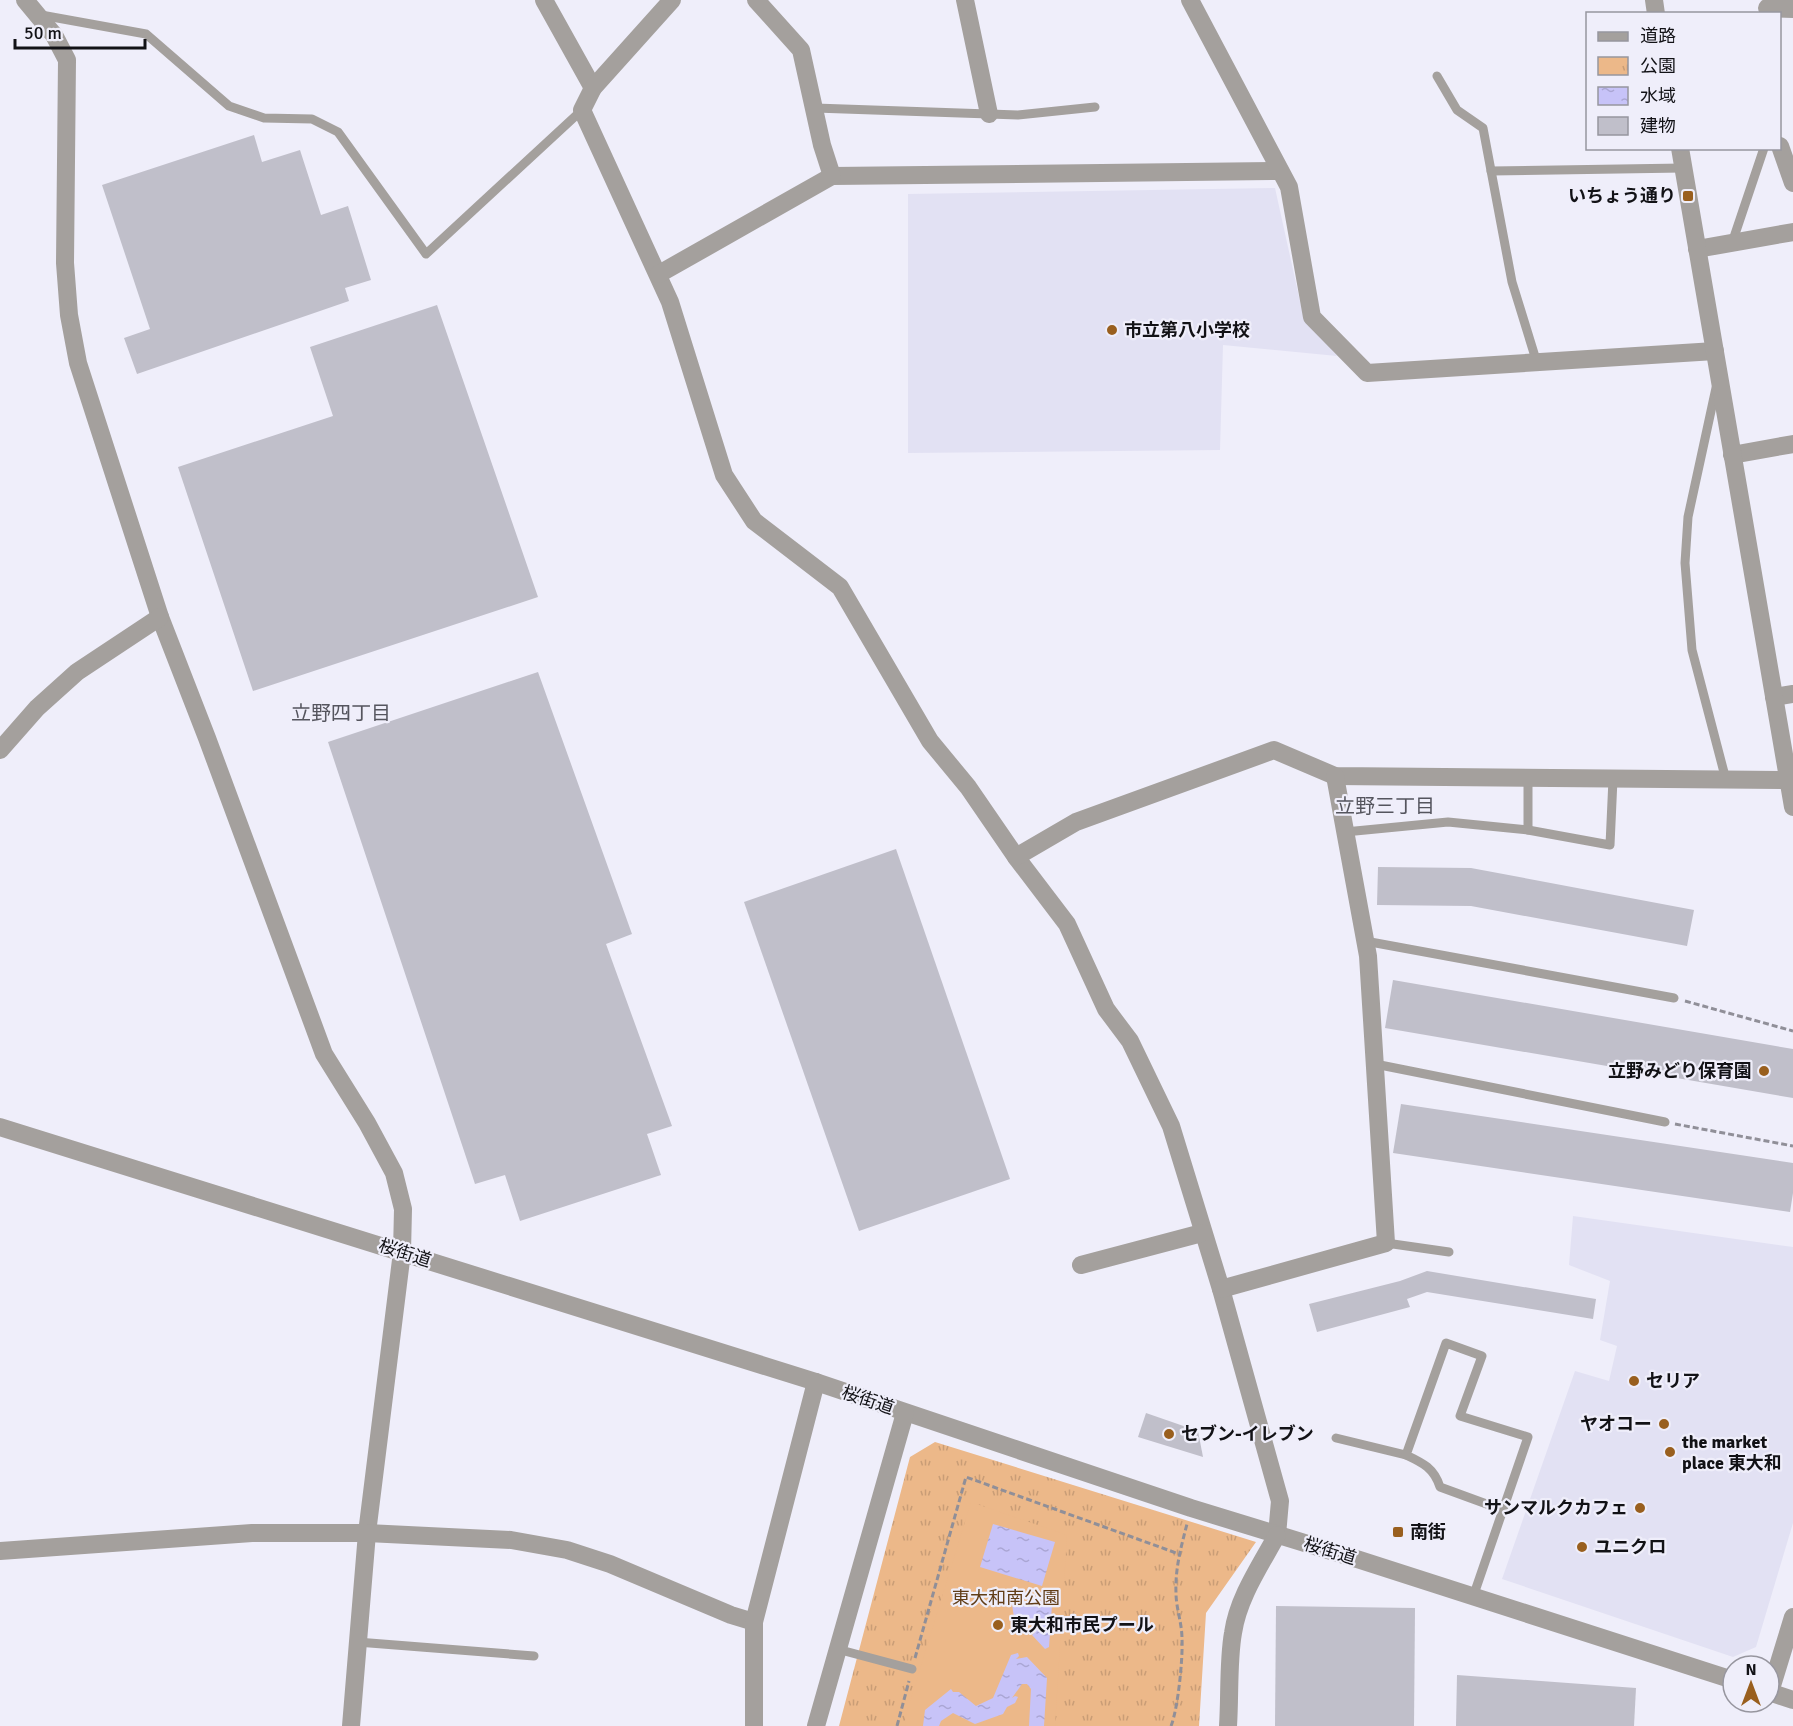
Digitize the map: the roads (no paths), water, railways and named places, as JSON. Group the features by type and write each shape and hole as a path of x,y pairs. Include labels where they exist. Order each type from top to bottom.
{"street":[{"path":"25,0 54,35 67,60 65,263 69,315 78,363 160,617 324,1054 367,1123 394,1173 403,1209 402,1252 366,1533 351,1726"},
{"path":"544,0 593,88"},
{"path":"672,0 593,88 582,110 670,302 724,475 754,521 840,587 930,741 968,787 1016,857 1067,924 1106,1009 1130,1041 1171,1126 1221,1289 1280,1501 1277,1535 1253,1579 1240,1608 1233,1633 1228,1726"},
{"path":"756,0 801,50 822,145 832,176"},
{"path":"965,0 989,114"},
{"path":"1190,0 1289,187 1312,317 1367,373 1715,351"},
{"path":"1768,7 1793,9"},
{"path":"1680,150 1793,807"},
{"path":"1781,150 1793,183"},
{"path":"659,274 832,176 1280,171"},
{"path":"1697,249 1793,232"},
{"path":"1732,455 1793,444"},
{"path":"0,750 37,708 77,672 160,617"},
{"path":"1774,697 1793,694"},
{"path":"1016,857 1076,822 1274,750 1335,776 1788,780"},
{"path":"1221,1289 1386,1243 1368,956 1335,776"},
{"name":"桜街道","path":"0,1127 816,1382 1191,1508 1721,1676"},
{"path":"1081,1265 1202,1233"},
{"path":"754,1726 753,1622 816,1382"},
{"path":"816,1726 905,1413"},
{"path":"0,1551 252,1533 366,1533 511,1540 567,1550 610,1564 753,1622"},
{"path":"1781,1656 1793,1617"}],"lane":[{"path":"38,15 146,34 229,106 264,118 312,120 338,132 426,254 582,110"},
{"path":"1437,76 1457,110 1483,128 1512,282 1537,364"},
{"path":"815,108 1018,115 1095,107"},
{"path":"1732,243 1763,150"},
{"path":"1491,171 1683,168"},
{"path":"1719,374 1688,517 1685,562 1692,650 1726,780"},
{"path":"1528,778 1528,830"},
{"path":"1346,832 1448,822 1528,830 1610,845 1613,779"},
{"path":"1365,941 1674,998"},
{"path":"1375,1064 1665,1122"},
{"path":"1386,1243 1449,1252"},
{"path":"1406,1455 1446,1343 1482,1356 1460,1416 1528,1437 1473,1597"},
{"path":"1336,1438 1406,1455 1428,1466 1437,1477 1440,1487 1503,1510"},
{"path":"357,1642 534,1656"},
{"path":"837,1649 912,1669"}],"water":[{"path":"993,1524 1055,1542 1042,1586 980,1567"},
{"path":"1018,1598 1035,1606 1052,1605 1049,1647 1045,1649 1032,1635 1036,1631 1033,1621 1015,1624 1012,1604"},
{"path":"1018,1653 1019,1656 1016,1659 1027,1657 1047,1678 1044,1726 1029,1726 1031,1689 1027,1684 1022,1684 1012,1698 1018,1697 1015,1703 1007,1707 1003,1714 975,1724 953,1713 941,1721 939,1726 923,1726 925,1710 951,1689 953,1692 959,1692 976,1706 993,1698 1011,1655"}],"place":[{"name":"いちょう通り","path":"1688,196"},
{"name":"市立第八小学校","path":"1112,330"},
{"name":"立野みどり保育園","path":"1764,1071"},
{"name":"セリア","path":"1634,1381"},
{"name":"ヤオコー","path":"1664,1424"},
{"name":"セブン-イレブン","path":"1169,1434"},
{"name":"the market place 東大和","path":"1670,1452"},
{"name":"サンマルクカフェ","path":"1640,1508"},
{"name":"南街","path":"1398,1532"},
{"name":"ユニクロ","path":"1582,1547"},
{"name":"東大和市民プール","path":"998,1625"}],"district":[{"name":"立野四丁目","path":"341,713"},
{"name":"立野三丁目","path":"1385,806"}],"park label":[{"name":"東大和南公園","path":"1006,1598"}]}
